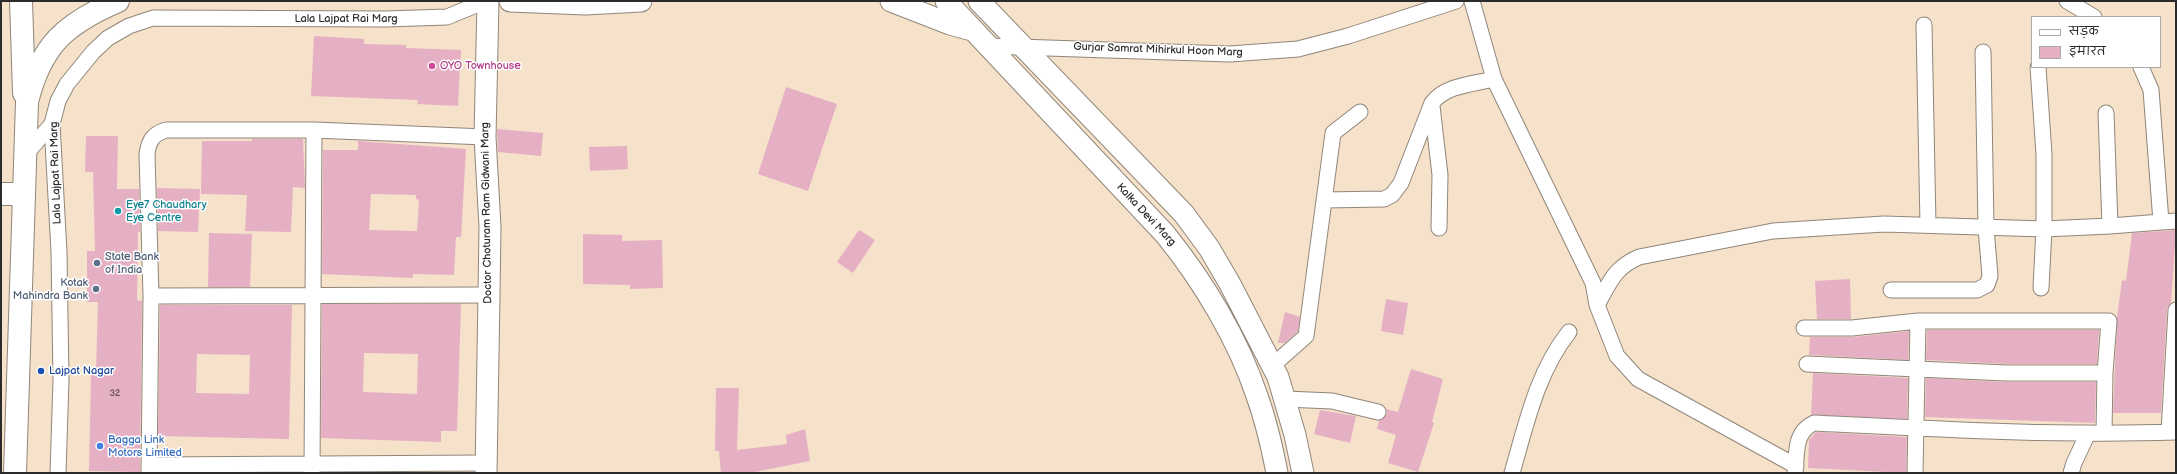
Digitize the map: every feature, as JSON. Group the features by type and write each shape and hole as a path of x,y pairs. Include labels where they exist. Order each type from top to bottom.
{"main road":[{"path":"15,473 26,120 21,1"},
{"path":"26,120 31,85 46,52 71,26 86,16 118,1"},
{"path":"1,194 24,194"}],"street":[{"name":"Lala Lajpat Rai Marg","path":"58,473 61,380 60,252 52,124 58,101 64,89 93,52 108,38 129,26 154,18 386,20 447,17 487,1"},
{"name":"Doctor Choturam Ram Gidwani Marg","path":"486,468 490,295 490,227 485,137 487,1"},
{"path":"510,1 584,4 641,1"},
{"path":"891,1 950,24 972,30"},
{"name":"Kalka Devi Marg","path":"946,1 1166,234 1190,264 1238,351 1257,396 1277,473"},
{"path":"979,1 1184,214 1209,248 1272,366 1285,399 1303,473"},
{"path":"1472,1 1494,78 1593,283 1597,305 1617,356 1638,379 1796,469 1799,436 1805,427 1814,423 1917,428 2088,433 2172,432 2176,310"},
{"path":"2067,1 2092,16"},
{"name":"Gurjar Samrat Mihirkul Hoon Marg","path":"987,46 1230,54 1298,49 1348,36 1452,2"},
{"path":"1924,25 1928,224"},
{"path":"1891,290 1977,290 1987,285 1990,276 1986,228 1983,52"},
{"path":"2038,68 2044,154 2044,228 2041,288"},
{"path":"2141,68 2151,90 2161,222"},
{"path":"1324,200 1384,199 1392,195 1401,183 1432,103 1439,94 1451,89 1494,78"},
{"path":"1432,103 1440,175 1439,228"},
{"path":"1272,366 1306,336 1333,133 1360,112"},
{"path":"2106,113 2110,226"},
{"path":"25,155 52,124"},
{"path":"485,137 314,130 166,130 156,133 148,143 147,154 151,296 149,469 486,468"},
{"path":"312,469 314,130"},
{"path":"1597,305 1617,271 1625,263 1639,257 1773,231 1884,224 1928,224 1986,228 2044,228 2176,222"},
{"path":"151,296 313,294 490,295"},
{"path":"1804,328 1852,328 1918,321 2109,321 2105,373 2104,433"},
{"path":"1915,473 1918,321"},
{"path":"1512,473 1530,411 1548,366 1569,332"},
{"path":"1807,364 2006,373 2105,373"},
{"path":"1285,399 1332,401 1378,412"},
{"path":"2071,473 2088,433"}],"building":[{"path":"314,36 364,39 364,44 406,45 406,48 461,50 458,106 417,104 418,100 311,96"},
{"path":"786,87 837,104 808,191 758,174"},
{"path":"497,129 543,133 541,156 498,152"},
{"path":"86,136 118,136 117,189 139,189 140,232 138,232 137,300 142,301 140,472 89,471 91,373 96,373 98,302 87,302 87,251 95,251 93,172 85,172"},
{"path":"252,139 303,139 305,188 293,187 291,232 245,231 247,195 201,194 202,141 252,141"},
{"path":"358,141 466,149 461,237 456,237 454,275 413,274 413,278 322,274 323,150 358,150","holes":["371,194 416,195 416,199 419,200 417,231 369,230"]},
{"path":"627,146 628,169 590,171 589,147"},
{"path":"157,188 200,189 198,232 158,231"},
{"path":"859,230 875,240 853,273 837,262"},
{"path":"2176,230 2171,303 2167,309 2161,413 2113,413 2117,318 2122,280 2126,281 2132,233"},
{"path":"209,233 252,234 250,287 208,287"},
{"path":"583,234 622,235 622,241 662,240 663,288 630,289 630,285 583,284"},
{"path":"1850,279 1851,319 1817,319 1815,281"},
{"path":"1386,299 1408,303 1403,335 1381,331"},
{"path":"322,304 461,304 457,431 441,431 441,442 321,438","holes":["364,353 418,354 417,394 363,392"]},
{"path":"160,305 292,305 289,439 158,436","holes":["197,354 250,355 249,394 196,393"]},
{"path":"1285,312 1300,317 1298,331 1285,343 1278,343"},
{"path":"1927,330 2099,330 2097,364 2006,364 1926,360"},
{"path":"1909,331 1908,360 1809,355 1810,337 1853,337"},
{"path":"1411,369 1443,379 1432,422 1434,423 1418,472 1388,463 1396,435 1377,429 1379,421 1387,414 1386,409 1398,412"},
{"path":"1813,373 1908,378 1907,419 1811,415"},
{"path":"1926,378 2006,382 2096,382 2095,423 1925,417"},
{"path":"716,388 739,388 737,450 787,444 786,435 805,429 810,461 750,473 721,473 719,451 715,451"},
{"path":"1320,410 1356,416 1350,443 1314,434"},
{"path":"1816,432 1907,437 1906,473 1808,468 1809,440"}],"place":[{"name":"OYO Townhouse","path":"432,66"},
{"name":"Eye7 Chaudhary Eye Centre","path":"118,211"},
{"name":"State Bank of India","path":"97,263"},
{"name":"Kotak Mahindra Bank","path":"96,289"},
{"name":"Lajpat Nagar","path":"41,371"},
{"name":"Bagga Link Motors Limited","path":"100,446"}]}
